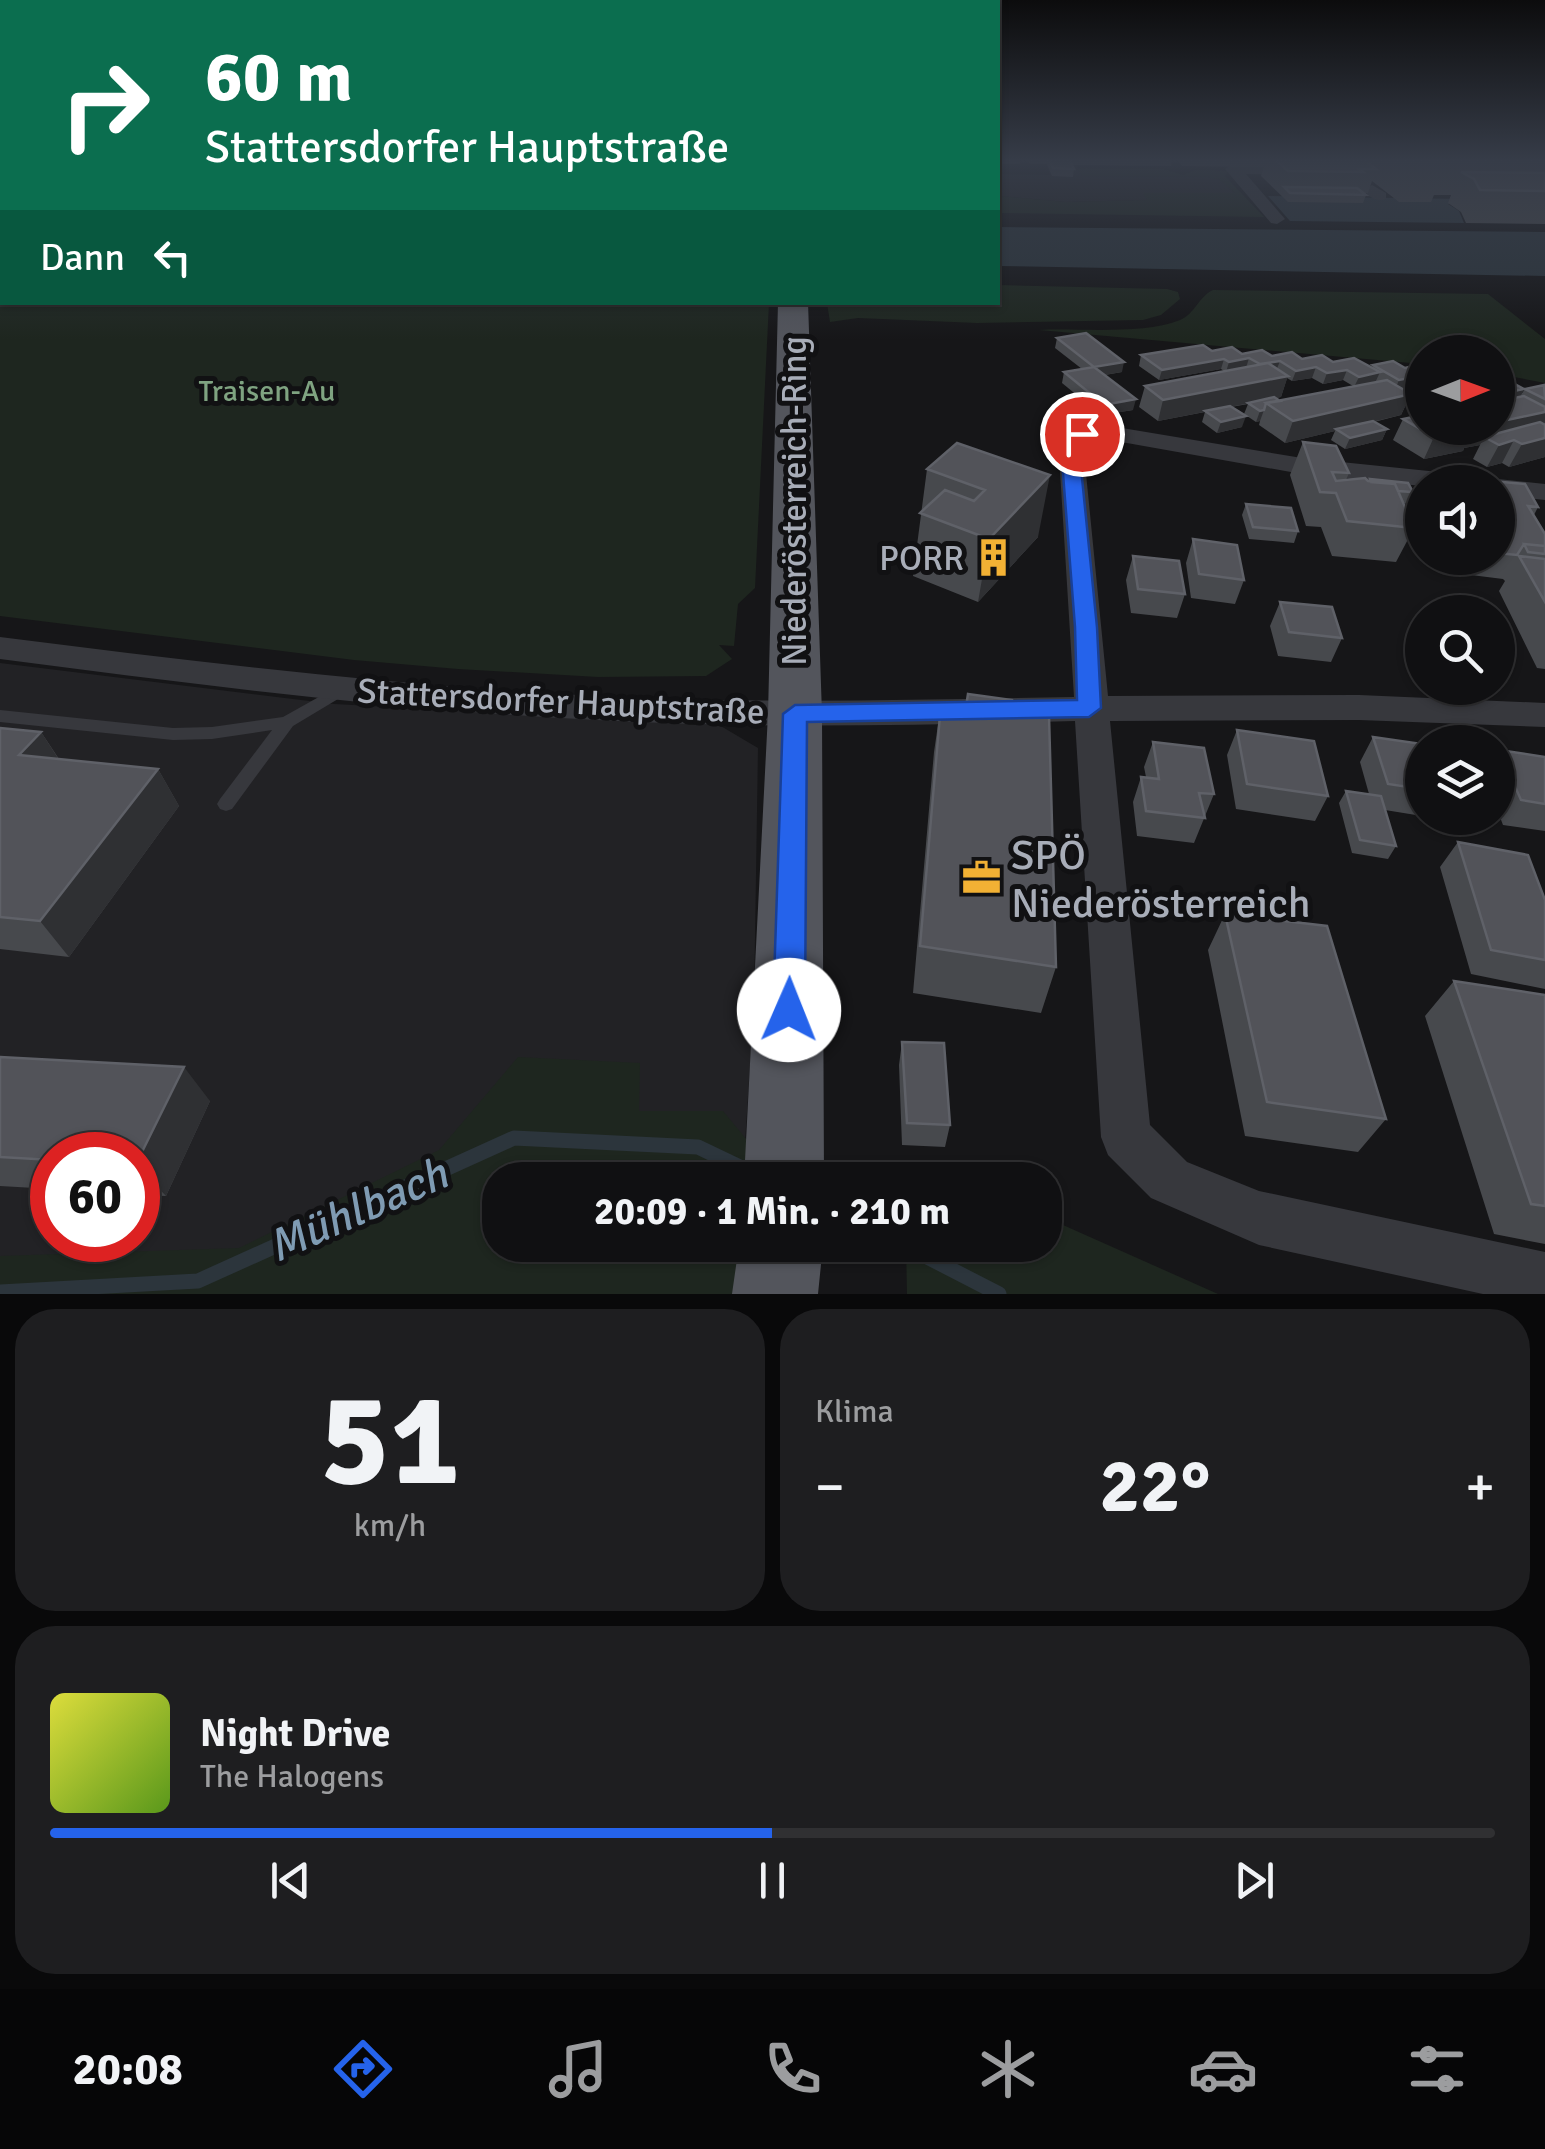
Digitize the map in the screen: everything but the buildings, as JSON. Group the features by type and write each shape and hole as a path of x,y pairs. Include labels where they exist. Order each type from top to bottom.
{"main road":[{"name":"Niederösterreich-Ring","path":"783,1162 795,714 793,312"}],"street":[{"path":"1405,477 1302,466 1110,433 1082,434 1070,440 1126,1137 1170,1180 1259,1218 1545,1280"},
{"path":"1515,488 1545,492"},
{"name":"Stattersdorfer Hauptstraße","path":"0,648 241,680 498,704 795,714 1089,708 1545,715"}],"lane":[{"path":"0,716 173,734 212,733 286,722 342,690"},
{"path":"226,804 286,722"}],"shaded area":[{"path":"1462,219 1464,223 1290,221"},
{"path":"1000,227 1545,232 1545,276 1000,266"},
{"path":"0,663 334,704 719,725 758,748 754,1002 745,1143 619,1162 482,1162 482,1247 0,1294"}],"green space":[{"path":"1000,285 1167,289 1178,292 1180,299 1161,315 1143,320 977,323 858,318 830,322 827,305 1000,305"},
{"path":"1213,290 1488,294 1545,339 1545,383 1515,377 1515,335 1405,335 1405,362 1039,330 1165,325 1185,317"},
{"name":"Traisen-Au","path":"0,305 769,305 755,588 738,604 734,646 719,645 732,659 706,676 598,677 458,669 354,660 0,616"},
{"path":"518,1057 640,1063 639,1111 723,1111 752,1146 751,1162 482,1162 482,1262 742,1262 739,1294 0,1294 0,1256 30,1255 30,1262 160,1262 160,1251 239,1248 439,1150"},
{"path":"1062,1225 1218,1294 907,1294 906,1262 1062,1262"}],"waterway":[{"name":"Mühlbach","path":"0,1292 198,1281 514,1138 698,1147 729,1162"},
{"name":"Mühlbach","path":"937,1262 999,1294"}],"place":[{"name":"PORR","path":"994,558"},
{"name":"SPÖ Niederösterreich","path":"981,878"}],"route":[{"path":"789,1010 795,714 1089,708 1070,448 1070,440 1082,434"}]}
